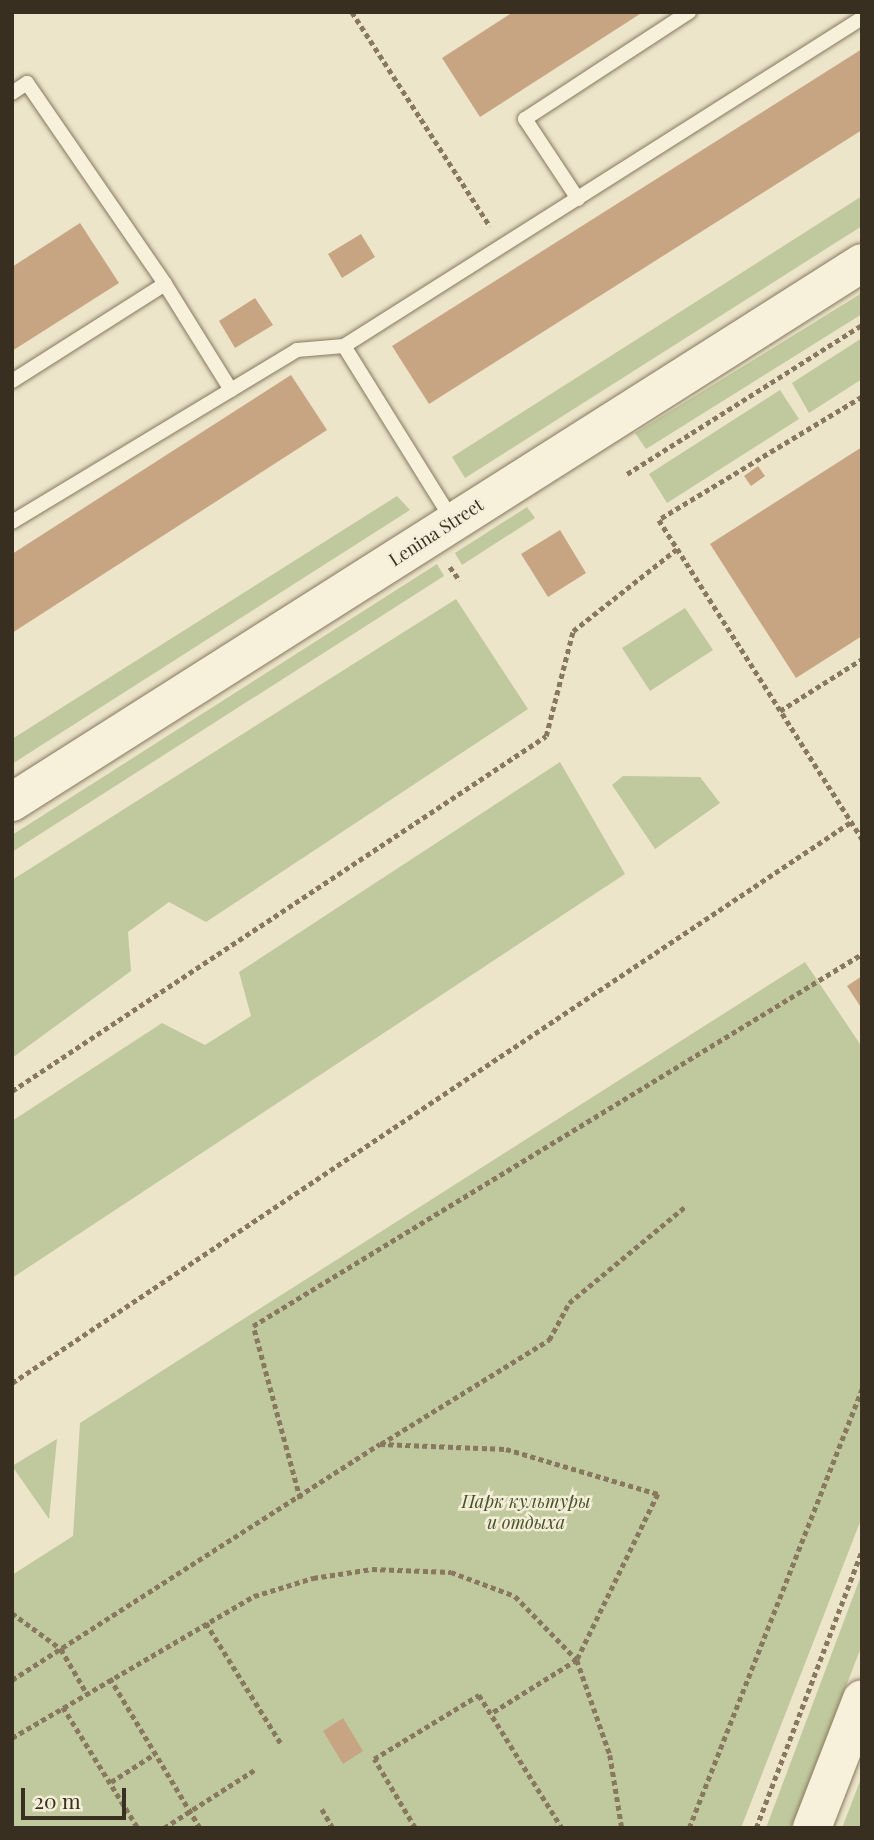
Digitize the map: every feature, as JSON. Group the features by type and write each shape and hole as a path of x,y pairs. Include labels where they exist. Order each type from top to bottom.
{"street":[{"name":"Lenina Street","path":"12,803 862,263"},
{"path":"812,1828 862,1699"}],"lane":[{"path":"578,198 525,119 689,12"},
{"path":"12,522 298,350 344,345 862,18"},
{"path":"12,93 27,83 165,284 231,390"},
{"path":"12,381 165,284"},
{"path":"344,345 453,521"}],"path":[{"path":"352,12 502,245"},
{"path":"627,474 862,326"},
{"path":"862,397 659,520 862,839"},
{"path":"12,1091 546,736 573,631 677,549"},
{"path":"780,711 862,659"},
{"path":"12,1383 851,822"},
{"path":"300,1499 253,1326 862,954"},
{"path":"12,1680 300,1499 380,1444 549,1340 569,1303 686,1206"},
{"path":"689,1828 862,1388"},
{"path":"380,1444 506,1449 658,1494 577,1660 491,1714"},
{"path":"756,1828 862,1550"},
{"path":"12,1738 110,1678 254,1597 313,1578 372,1569 451,1573 515,1596 577,1660 610,1755 622,1828"},
{"path":"12,1614 61,1649 86,1692"},
{"path":"206,1623 282,1745"},
{"path":"110,1678 153,1755 200,1828"},
{"path":"403,1828 414,1825 374,1759 479,1695 562,1828"},
{"path":"63,1707 138,1828"},
{"path":"111,1782 153,1755"},
{"path":"164,1828 257,1769"},
{"path":"323,1809 333,1828"}],"green space":[{"path":"862,196 862,226 465,478 452,457"},
{"path":"862,293 862,314 646,449 635,433"},
{"path":"862,338 862,379 809,413 792,383"},
{"path":"780,390 799,419 667,503 649,474"},
{"path":"397,496 410,510 12,764 12,739"},
{"path":"527,507 535,518 462,565 455,553"},
{"path":"437,564 444,576 12,852 12,835"},
{"path":"456,599 528,709 206,922 169,902 128,932 131,971 12,1058 12,880"},
{"path":"685,608 713,650 650,691 622,648"},
{"path":"560,762 625,874 12,1278 12,1121 162,1023 205,1045 251,1016 239,972"},
{"path":"623,776 700,777 720,803 655,849 612,785"},
{"name":"Парк культуры и отдыха","path":"805,962 862,1047 862,1517 741,1828 12,1828 12,1575 73,1536 80,1423"},
{"path":"57,1439 49,1519 12,1466"},
{"path":"862,1573 862,1645 791,1828 766,1828"},
{"path":"862,1776 862,1828 842,1828"}],"building":[{"path":"513,12 643,12 480,117 442,58"},
{"path":"862,49 862,130 429,404 392,346"},
{"path":"80,223 119,283 12,351 12,267"},
{"path":"361,234 375,257 342,278 328,254"},
{"path":"255,298 273,325 235,348 219,321"},
{"path":"291,375 327,430 12,633 12,554"},
{"path":"862,447 862,636 796,678 710,544"},
{"path":"758,466 765,476 751,486 744,476"},
{"path":"560,530 586,573 548,597 521,554"},
{"path":"862,976 862,1009 847,986"},
{"path":"343,1718 363,1751 343,1764 323,1731"}]}
